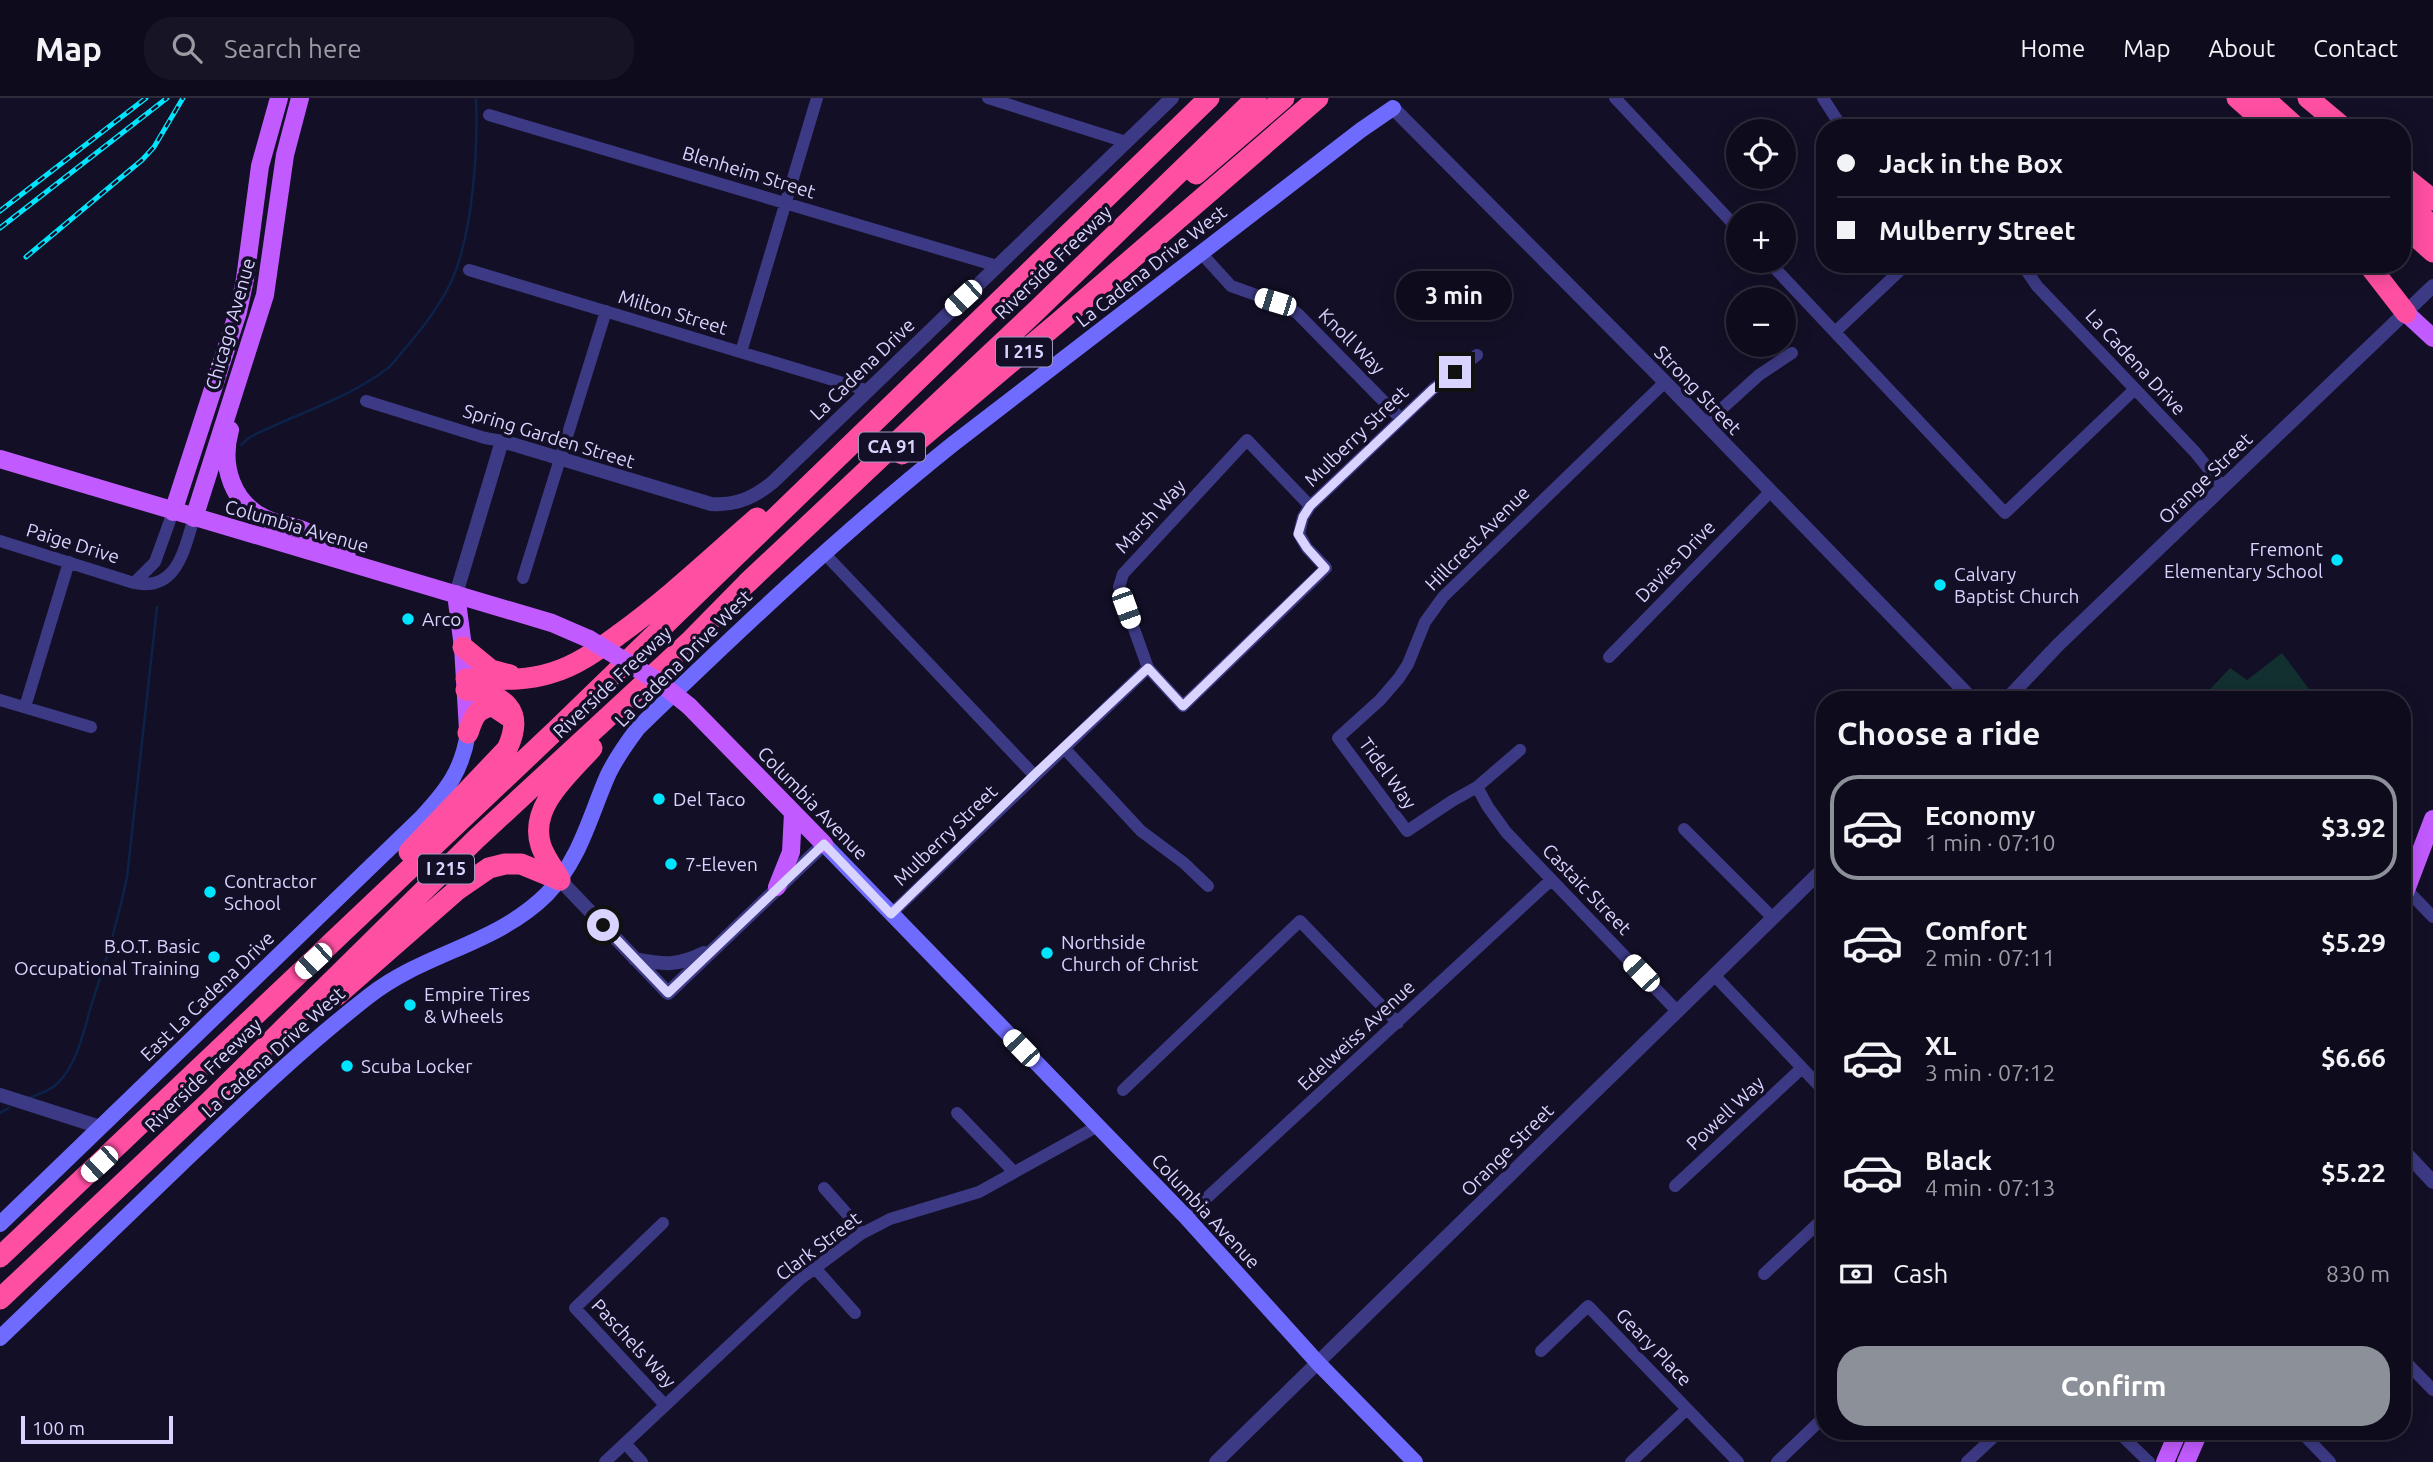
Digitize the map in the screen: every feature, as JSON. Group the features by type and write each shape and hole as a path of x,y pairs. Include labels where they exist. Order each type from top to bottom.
{"highway":[{"name":"Riverside Freeway","path":"0,1257 370,908 1209,98"},
{"name":"Riverside Freeway","path":"0,1299 209,1102 477,839 689,642 747,583 1037,310 1256,98"},
{"path":"1037,310 1284,98"},
{"name":"I 215","path":"747,583 1040,338 1318,98"},
{"path":"2235,98 2255,119"},
{"path":"2235,98 2260,119"},
{"path":"2264,98 2287,119"},
{"path":"2300,98 2321,119"},
{"path":"2308,98 2333,119"},
{"path":"2411,182 2433,200"},
{"path":"2411,206 2433,227"},
{"path":"2411,232 2433,252"},
{"path":"2411,245 2433,263"},
{"path":"2375,273 2406,313"},
{"path":"466,685 552,673 587,659 658,607 777,500 830,466"},
{"path":"560,880 542,847 538,833 538,820 545,805 585,756 674,667 689,642"},
{"path":"463,647 491,670 525,678"},
{"path":"370,908 401,860 507,749 513,737 510,708 502,699 466,685"},
{"path":"468,733 478,710 493,706 508,716 514,728"},
{"path":"209,1102 230,1095 329,1002 457,890 489,868 521,864 560,880"}],"main road":[{"name":"Chicago Avenue","path":"173,512 238,312 260,166 279,98"},
{"name":"Chicago Avenue","path":"194,518 265,295 285,155 300,98"},
{"name":"La Cadena Drive West","path":"0,1338 259,1090 362,1002 407,971 485,938 522,917 560,880 582,843 608,775 620,752 638,728 779,592 888,496 953,444 1396,103"},
{"path":"2406,313 2433,338"},
{"path":"240,375 239,392 227,439 226,459 230,482 236,494 247,506 267,520 305,531 360,566"},
{"name":"Columbia Avenue","path":"0,459 552,623 589,639 648,674 689,706 824,844 1186,1217 1318,1363 1415,1462"},
{"name":"East La Cadena Drive","path":"0,1224 437,801 454,779 461,764 468,733 463,647 456,594"},
{"path":"778,887 790,852 793,813"},
{"path":"2411,876 2433,818"},
{"path":"2165,1462 2175,1440"},
{"path":"2186,1462 2196,1440"}],"street":[{"path":"741,352 817,98"},
{"path":"988,98 1024,103 1126,142"},
{"name":"La Cadena Drive","path":"720,505 737,502 759,493 1172,98"},
{"path":"1615,98 1726,216"},
{"path":"1823,98 1836,119"},
{"name":"Strong Street","path":"1396,103 1964,691"},
{"name":"Blenheim Street","path":"489,115 997,266"},
{"name":"Knoll Way","path":"1201,253 1231,285 1287,306 1298,314 1401,419"},
{"name":"Milton Street","path":"470,270 866,390"},
{"path":"1779,273 2005,513 2136,389"},
{"path":"1835,332 1897,273"},
{"name":"La Cadena Drive","path":"2028,273 2037,286 2195,452 2223,487"},
{"name":"Orange Street","path":"2014,691 2067,635 2433,286"},
{"path":"523,578 606,311"},
{"name":"Mulberry Street","path":"1183,706 1325,568 1298,534 1303,517 1310,506 1433,389 1477,355"},
{"path":"1705,424 1759,375 1786,357"},
{"name":"Hillcrest Avenue","path":"1338,738 1380,700 1399,678 1408,664 1425,622 1443,597 1665,382"},
{"name":"Spring Garden Street","path":"366,401 701,502 720,505"},
{"name":"Marsh Way","path":"1183,706 1148,668 1119,587 1123,574 1247,440 1310,506"},
{"path":"456,594 502,441"},
{"name":"Davies Drive","path":"1609,657 1770,492"},
{"name":"Paige Drive","path":"134,583 155,562 173,512"},
{"name":"Paige Drive","path":"0,541 134,583 159,583 172,575 194,518"},
{"path":"824,553 1034,775"},
{"path":"25,707 69,562"},
{"name":"Mulberry Street","path":"891,914 1148,668"},
{"path":"0,699 91,727"},
{"name":"Tidel Way","path":"1338,738 1407,831 1477,787"},
{"path":"1064,748 1141,831 1184,863 1208,886"},
{"path":"1477,787 1520,750"},
{"name":"Castaic Street","path":"1477,787 1506,832 1677,1011"},
{"path":"1684,829 1773,918"},
{"path":"560,880 668,993 824,844"},
{"name":"Orange Street","path":"1216,1462 1816,876"},
{"name":"Edelweiss Avenue","path":"1186,1217 1551,880"},
{"path":"2411,900 2433,917"},
{"path":"1123,1090 1300,921 1398,1023"},
{"path":"635,959 671,965 712,950"},
{"path":"1714,975 1816,1083"},
{"name":"Powell Way","path":"1675,1186 1802,1068"},
{"path":"0,1095 100,1127"},
{"path":"957,1113 1014,1172"},
{"name":"Clark Street","path":"605,1462 799,1280 861,1234 890,1219 979,1192 1096,1127"},
{"path":"2411,1159 2433,1182"},
{"path":"824,1188 861,1234"},
{"name":"Paschels Way","path":"663,1223 575,1308 665,1405"},
{"path":"1763,1274 1816,1225"},
{"path":"815,1269 855,1313"},
{"name":"Geary Place","path":"1541,1351 1588,1306 1738,1462"},
{"path":"2411,1367 2433,1390"},
{"path":"1630,1462 1687,1409"},
{"path":"1777,1462 1816,1425"},
{"path":"1968,1462 1991,1440"},
{"path":"2126,1440 2149,1462"},
{"path":"2309,1440 2330,1462"},
{"path":"625,1443 642,1462"}],"green space":[{"path":"2282,653 2310,691 2208,691 2230,668 2247,680"}],"waterway":[{"path":"241,445 250,437 356,389 372,379 394,362 432,314 451,282 469,217 475,167 476,98"},
{"path":"29,1098 55,1086 71,1066 116,925 127,877 157,607"},
{"path":"0,1113 9,1108"}],"railway":[{"path":"0,211 146,98"},
{"path":"0,228 167,98"},
{"path":"26,257 142,160 154,147 183,98"}],"place":[{"name":"Fremont Elementary School","path":"2337,560"},
{"name":"Calvary Baptist Church","path":"1940,585"},
{"name":"Arco","path":"408,619"},
{"name":"Del Taco","path":"659,799"},
{"name":"7-Eleven","path":"671,864"},
{"name":"Contractor School","path":"210,892"},
{"name":"Northside Church of Christ","path":"1047,953"},
{"name":"B.O.T. Basic Occupational Training","path":"214,957"},
{"name":"Empire Tires & Wheels","path":"410,1005"},
{"name":"Scuba Locker","path":"347,1066"}],"route":[{"path":"603,925 668,993 824,844 891,914 1148,668 1183,706 1325,568 1298,534 1303,517 1310,506 1433,389 1455,372"}]}
